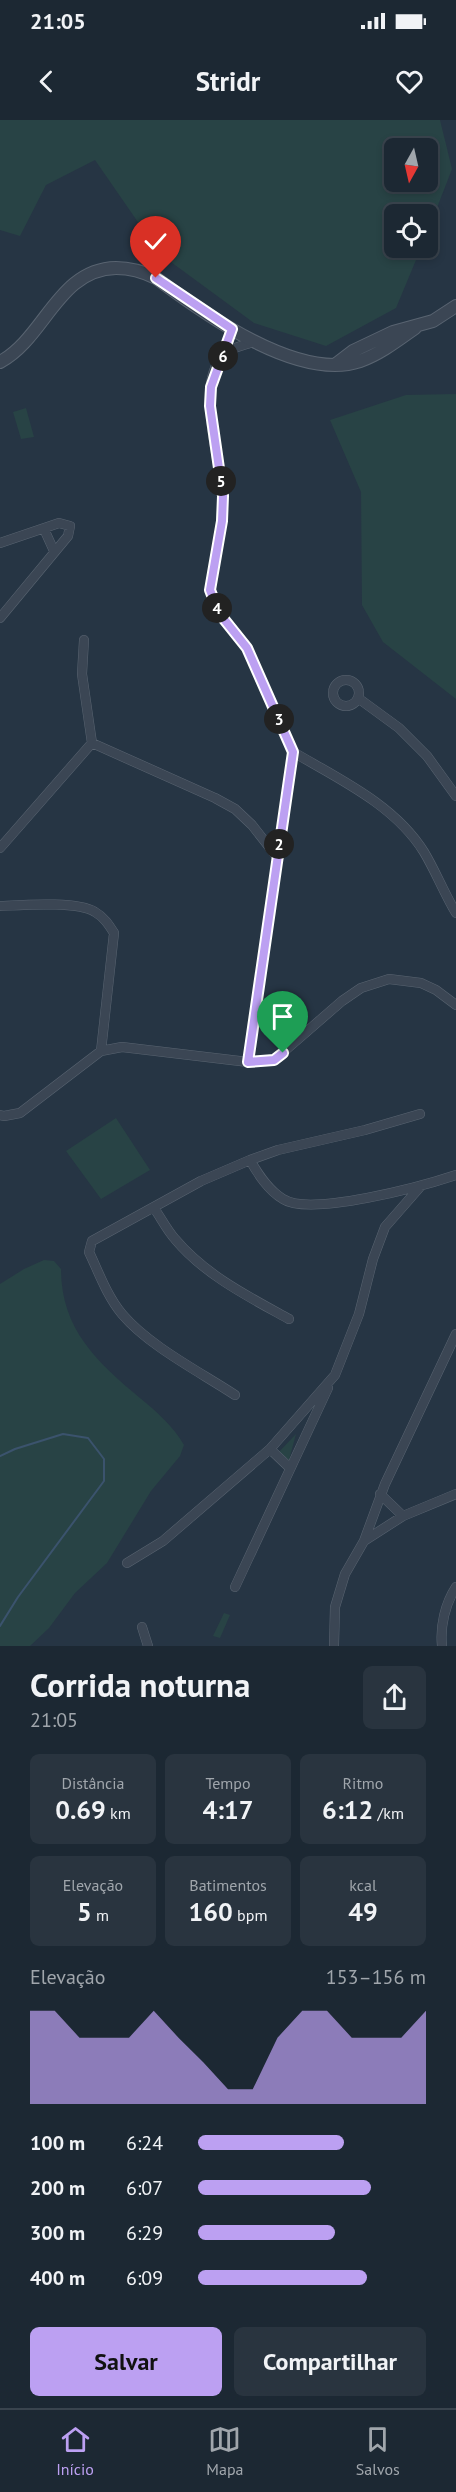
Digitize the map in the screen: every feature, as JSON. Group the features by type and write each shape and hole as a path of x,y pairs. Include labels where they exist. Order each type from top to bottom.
{"street":[{"path":"0,362 23,344 69,287 92,272 109,268 135,269 156,278 254,342 298,358 335,364 353,351 393,332 433,321 456,306"},
{"path":"232,329 225,353 214,373 210,406 223,496 222,521 210,590 219,613 247,648 293,752 248,1062"},
{"path":"225,353 254,342"},
{"path":"0,543 59,523 69,526 69,536 54,551 0,618"},
{"path":"45,529 54,551"},
{"path":"0,848 92,743 82,674 84,640"},
{"path":"358,698 399,728 427,756 456,796"},
{"path":"92,743 235,809 252,825 277,858"},
{"path":"293,752 364,794 405,827 424,852 456,913"},
{"path":"0,906 83,906 97,912 107,921 114,933 101,1051"},
{"path":"0,1115 20,1113 101,1051 122,1047 248,1062 274,1060 342,1001 361,988 389,979 421,983 436,990 456,1005"},
{"path":"235,1395 160,1347 123,1315 108,1295 89,1252 92,1241 201,1181 278,1149 365,1130 420,1114"},
{"path":"250,1160 261,1178 283,1200 316,1206 420,1187 456,1175"},
{"path":"234,1587 351,1337 373,1259 385,1227 420,1187"},
{"path":"154,1208 175,1239 199,1262 231,1286 289,1319"},
{"path":"334,1646 335,1607 345,1574 364,1541 380,1494 456,1334"},
{"path":"127,1563 163,1541 270,1449 335,1375"},
{"path":"292,1424 305,1436"},
{"path":"270,1449 290,1468"},
{"path":"380,1494 403,1516"},
{"path":"364,1541 403,1516 456,1494"},
{"path":"373,1516 388,1525"},
{"path":"442,1646 440,1630 451,1595 456,1587"},
{"path":"142,1628 148,1646"}],"green space":[{"path":"0,120 440,120 452,169 438,205 384,204 384,258 417,258 396,308 326,346 254,323 160,254 95,160 46,185 20,236 0,230"},
{"path":"456,394 456,699 383,642 362,605 361,492 330,420 406,395"},
{"path":"26,408 34,437 21,439 13,412"},
{"path":"116,1118 150,1170 101,1199 66,1151"},
{"path":"44,1260 54,1261 61,1269 67,1309 84,1342 124,1385 164,1420 184,1445 180,1456 151,1491 107,1563 75,1593 49,1628 30,1646 0,1646 0,1284"},
{"path":"296,1434 289,1460 287,1461 278,1453"},
{"path":"224,1613 230,1615 220,1638 213,1636"}],"waterway":[{"path":"0,1456 63,1434 88,1438 104,1459 104,1481 18,1597 0,1626"}],"route":[{"path":"156,278 232,329 225,353 214,373 211,387 210,406 223,496 222,521 210,590 219,613 247,648 293,752 248,1062 274,1060 283,1053"}]}
